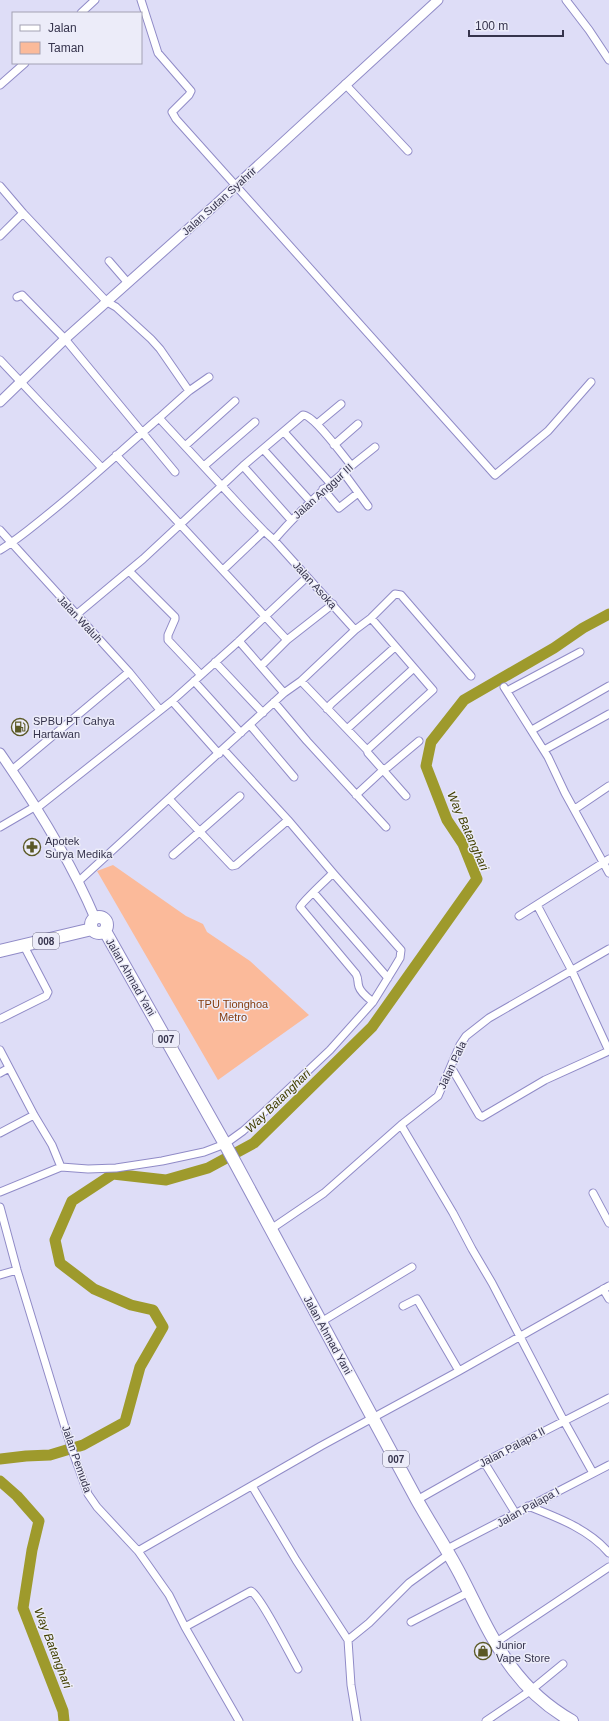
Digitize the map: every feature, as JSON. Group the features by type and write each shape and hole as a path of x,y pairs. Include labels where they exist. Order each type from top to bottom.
{"main road":[{"path":"92,930 92,922 99,917 104,919 107,925 104,931"},
{"name":"008","path":"0,951 92,930 99,933 104,931"},
{"name":"Jalan Ahmad Yani","path":"104,931 226,1146 374,1417 417,1500 448,1552 506,1662 530,1691 572,1721"}],"street":[{"path":"82,12 95,0"},
{"path":"141,0 158,53 191,91 189,95 173,110 173,115 199,146 495,475 548,431 591,382"},
{"name":"Jalan Sutan Syahrir","path":"0,402 64,339 236,186 345,84 438,0"},
{"path":"566,0 589,30 609,60"},
{"path":"0,86 24,64"},
{"path":"345,84 408,151"},
{"path":"0,186 23,213 107,302 116,307 151,339 160,349 189,392"},
{"path":"0,236 23,213"},
{"path":"109,261 128,283"},
{"path":"17,297 22,295 64,339 175,472"},
{"path":"0,360 102,468"},
{"path":"0,550 12,543 76,492 141,433 209,377"},
{"path":"185,446 236,401"},
{"path":"316,424 341,404"},
{"path":"76,615 129,571 181,525 243,466 303,415 308,416 316,424 351,465"},
{"name":"Jalan Asoka","path":"159,418 274,540 355,630"},
{"path":"204,466 255,422"},
{"path":"334,445 358,424"},
{"path":"284,432 330,483"},
{"name":"Jalan Anggur III","path":"274,540 291,520 323,489 375,447"},
{"path":"263,449 310,502"},
{"path":"116,455 287,640"},
{"path":"243,466 291,520"},
{"path":"343,472 368,506"},
{"path":"323,489 339,508 358,493"},
{"name":"Jalan Waluh","path":"0,530 128,672 160,710"},
{"path":"223,570 264,531"},
{"path":"129,571 175,617 168,635 168,640 201,675"},
{"path":"0,827 36,807 172,701 307,577"},
{"path":"79,881 222,752 274,702 301,681 355,630 371,618 393,595 398,594 471,676"},
{"path":"260,666 287,640 333,604"},
{"path":"367,750 432,691 432,688 371,618"},
{"path":"239,641 284,693"},
{"path":"328,708 330,704 395,647"},
{"path":"580,652 506,689 544,750 565,793 606,861 609,873"},
{"path":"215,662 263,713"},
{"path":"347,729 414,668"},
{"path":"12,770 128,672"},
{"path":"194,681 242,732"},
{"path":"301,681 367,750 382,770 406,796"},
{"path":"532,730 609,686"},
{"path":"0,1192 61,1167 88,1169 116,1168 162,1161 226,1146 330,1050 373,1002 400,958 401,950 288,820 172,701"},
{"path":"274,702 386,827"},
{"path":"544,750 609,714"},
{"path":"250,724 294,777"},
{"path":"356,795 382,770 388,767 419,741"},
{"path":"0,752 36,807 79,881 96,918"},
{"path":"575,809 609,786"},
{"path":"173,855 240,796"},
{"path":"169,799 230,865 233,866 257,848 288,820"},
{"path":"519,916 606,861"},
{"path":"333,873 314,893 302,902 300,907 356,974 359,979 358,986 365,996 373,1002"},
{"path":"314,893 388,978"},
{"path":"451,1067 479,1114 482,1116 545,1080 609,1051 572,971 537,905"},
{"path":"0,1019 46,996 48,992 24,946"},
{"name":"Jalan Pala","path":"271,1229 324,1193 401,1125 438,1096 460,1045 470,1031 489,1018 609,949"},
{"path":"0,1050 34,1115 52,1144 61,1167"},
{"path":"0,1073 9,1068"},
{"path":"0,1133 34,1115"},
{"path":"401,1125 492,1282 564,1421 593,1473"},
{"path":"593,1193 609,1223"},
{"name":"Jalan Pemuda","path":"0,1207 17,1270 71,1448 88,1494 97,1508 138,1550 169,1595 185,1627 239,1721"},
{"path":"321,1322 412,1267"},
{"path":"0,1275 17,1270"},
{"path":"138,1550 321,1446 521,1337 606,1288 609,1299"},
{"path":"403,1306 417,1299 459,1371"},
{"name":"Jalan Palapa II","path":"417,1500 484,1462 609,1398"},
{"path":"484,1462 516,1514"},
{"name":"Jalan Palapa I","path":"348,1640 369,1623 409,1583 448,1552 528,1506 609,1465"},
{"path":"252,1486 296,1560 348,1640 351,1685 357,1721"},
{"path":"528,1506 560,1519 606,1544 609,1553"},
{"path":"495,1643 609,1566"},
{"path":"185,1627 251,1591 262,1604 298,1669"},
{"path":"411,1622 469,1592"},
{"path":"486,1721 530,1691 563,1664"}],"green space":[{"name":"TPU Tionghoa Metro","path":"113,865 186,916 203,924 207,932 250,961 309,1015 218,1080 97,871"}],"waterway":[{"name":"Way Batanghari","path":"0,1459 50,1455 83,1445 125,1422 140,1367 163,1327 153,1310 131,1305 94,1289 60,1263 55,1240 72,1201 113,1174 166,1180 208,1168 254,1143 372,1027 477,879 463,844 447,820 426,766 431,742 464,700 554,648 583,628 609,614"},
{"name":"Way Batanghari","path":"0,1481 17,1496 39,1521 32,1550 23,1608 63,1711 64,1721"}],"place":[{"name":"SPBU PT Cahya Hartawan","path":"20,727"},
{"name":"Apotek Surya Medika","path":"32,847"},
{"name":"Junior Vape Store","path":"483,1651"}]}
